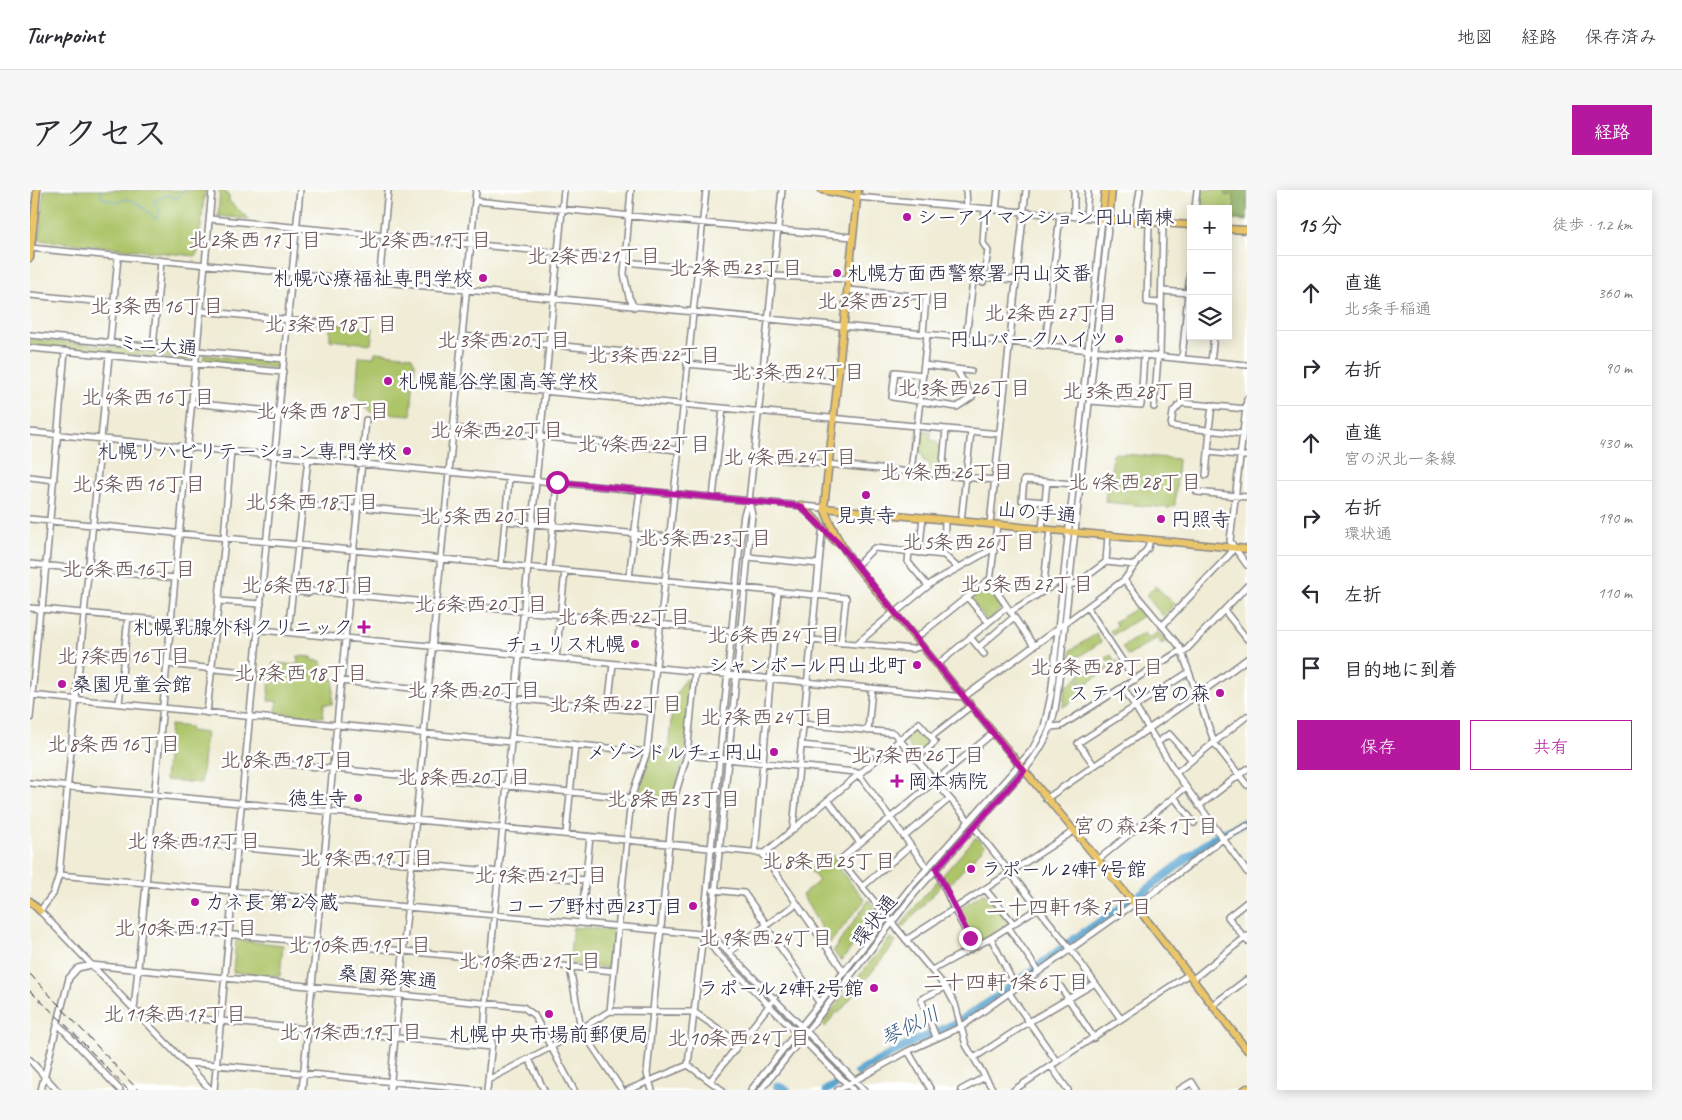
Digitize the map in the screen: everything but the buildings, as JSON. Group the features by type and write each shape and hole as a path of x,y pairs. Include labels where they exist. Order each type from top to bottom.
{"main road":[{"path":"30,258 33,201 37,190"},
{"path":"822,190 857,198"},
{"path":"841,546 824,508 858,190"},
{"path":"1105,190 1106,219"},
{"path":"1106,219 1112,190"},
{"path":"1106,219 1187,225"},
{"path":"1232,228 1247,230"},
{"path":"800,506 841,546 1133,903 1247,1050"},
{"name":"山の手通","path":"824,508 1247,548"},
{"path":"30,901 40,911"}],"street":[{"path":"136,1011 154,795 212,190"},
{"path":"212,1090 225,978 300,190"},
{"path":"379,282 388,190"},
{"path":"390,1090 476,190"},
{"path":"487,1090 492,1042 484,1035 486,1003 564,190"},
{"path":"631,190 625,282 634,307"},
{"path":"610,1011 631,798 647,752 706,190"},
{"path":"688,1065 708,890 740,544 744,514 749,500 782,190"},
{"path":"966,190 967,207"},
{"path":"996,210 998,190"},
{"path":"1026,190 995,480 994,548 990,580 1008,610 1034,646"},
{"path":"1074,190 1074,216"},
{"path":"1086,217 1088,190"},
{"path":"1136,221 1140,190"},
{"path":"1195,205 1197,190"},
{"path":"857,198 1106,219"},
{"path":"475,201 852,237"},
{"path":"966,338 973,282 984,282 988,251 983,243 985,209"},
{"path":"1046,346 1060,215"},
{"name":"環状通","path":"761,1090 936,869 1024,771 1043,745 1051,727 1058,697 1070,584 1074,484 1088,350 1106,219"},
{"name":"環状通","path":"751,1090 887,916 1036,745 1047,717 1063,582 1072,532 1090,400 1106,219"},
{"path":"210,220 471,244 773,276 848,278"},
{"path":"1149,222 1147,302 1161,303"},
{"path":"1154,407 1159,357 1163,223"},
{"path":"30,249 1247,365"},
{"path":"110,343 118,257"},
{"path":"153,347 161,261"},
{"path":"984,277 1016,280"},
{"path":"847,290 926,297 924,365 911,472"},
{"path":"1162,291 1187,293"},
{"path":"30,295 114,303"},
{"path":"1182,359 1189,295"},
{"path":"201,312 330,324"},
{"name":"ミニ大通","path":"30,335 284,360"},
{"path":"462,336 687,361 837,382"},
{"path":"1212,362 1214,340"},
{"name":"ミニ大通","path":"30,348 283,372"},
{"path":"30,718 65,352"},
{"path":"1090,400 1141,406 1144,355"},
{"path":"108,356 59,875 53,894 40,911 212,1090"},
{"path":"924,365 971,371"},
{"path":"923,375 895,372 892,397 957,407 972,397 957,370"},
{"path":"458,383 1000,434"},
{"path":"1247,399 1230,541 1247,564"},
{"path":"192,403 279,412"},
{"path":"1243,434 1171,426 1172,412 1180,403 1246,409"},
{"path":"1206,474 1212,406"},
{"path":"713,497 722,408"},
{"path":"302,1090 366,420"},
{"path":"453,428 678,450"},
{"path":"942,475 946,429"},
{"path":"30,432 824,508"},
{"path":"962,521 971,432"},
{"path":"207,712 225,538 231,451"},
{"path":"1208,452 1247,456"},
{"path":"754,456 995,480"},
{"path":"288,632 308,459"},
{"path":"30,477 54,480"},
{"path":"501,565 509,478"},
{"path":"1045,502 1022,500 1024,480 1074,484"},
{"path":"549,570 557,482"},
{"path":"1043,592 1047,482"},
{"path":"629,577 640,490"},
{"path":"1197,492 1247,497"},
{"path":"712,935 752,515 749,500"},
{"path":"304,505 444,516"},
{"path":"919,552 922,518"},
{"path":"30,520 846,598 841,643"},
{"path":"944,555 945,520"},
{"path":"505,521 740,544"},
{"path":"793,829 822,533 824,530"},
{"path":"1106,562 1108,535"},
{"path":"30,608 964,697 1124,580 1148,548 1150,539"},
{"path":"1162,626 1230,554 1234,547"},
{"path":"856,566 874,548 944,555 958,568"},
{"path":"859,644 894,612 928,586 994,548"},
{"path":"909,552 908,562 928,586"},
{"path":"748,557 819,564"},
{"path":"937,665 988,622 1058,582 1078,583 1106,562 1135,565"},
{"path":"30,564 175,578"},
{"path":"556,658 565,571"},
{"path":"916,638 986,581 990,580"},
{"path":"1124,580 1182,652 1214,742 1247,785"},
{"path":"1051,727 1060,726 1178,652 1185,651 1247,586"},
{"path":"294,591 349,594 732,631"},
{"path":"755,853 778,591"},
{"path":"967,597 988,622"},
{"path":"218,601 260,604"},
{"path":"1087,607 1135,680"},
{"path":"1224,610 1247,639"},
{"path":"119,704 128,617"},
{"path":"979,647 1014,617"},
{"path":"970,637 984,654"},
{"path":"811,640 913,649 922,646"},
{"path":"80,650 124,655"},
{"path":"1046,799 1148,728 1198,696 1247,659"},
{"path":"167,664 254,673"},
{"path":"608,708 613,664"},
{"path":"652,1090 647,1074 673,802 687,756 695,672"},
{"path":"1094,765 1078,742 1189,672"},
{"path":"341,681 651,712"},
{"path":"1123,687 1176,773 1247,872"},
{"path":"868,731 872,688"},
{"path":"31,696 647,752"},
{"path":"931,738 971,706"},
{"path":"1176,773 1247,716"},
{"path":"30,783 762,853 919,723 935,742 916,759"},
{"path":"803,724 894,733 969,822"},
{"path":"993,733 840,860 946,987 955,1004 966,1044 993,1090"},
{"path":"1157,743 1170,734 1192,760"},
{"path":"566,834 575,745"},
{"path":"801,745 883,753"},
{"path":"687,756 851,771 858,774 927,868"},
{"path":"245,760 631,798"},
{"path":"1199,806 1247,769"},
{"path":"1098,860 1186,787"},
{"path":"1174,797 1194,823"},
{"path":"904,837 949,799"},
{"path":"828,800 860,843"},
{"path":"838,1090 935,1034 961,1025 1009,993 1015,985 1068,946 1133,903 1221,835 1247,826"},
{"path":"974,827 1068,946 1121,1019"},
{"path":"906,940 1074,831"},
{"path":"581,922 590,837"},
{"path":"150,839 585,880"},
{"path":"862,887 910,846"},
{"path":"762,853 844,972"},
{"path":"936,869 974,947"},
{"path":"59,875 712,935 864,1090"},
{"path":"985,889 1014,924"},
{"path":"708,890 744,893 819,1002"},
{"path":"1014,1090 1121,1019 1191,976 1246,938 1228,917 1247,902"},
{"path":"729,952 796,904"},
{"path":"932,970 991,938 1038,908"},
{"path":"142,926 614,971"},
{"path":"1008,927 1037,969"},
{"path":"703,934 716,952 853,1090"},
{"path":"991,938 1015,985"},
{"path":"41,1090 68,978 78,968 91,965"},
{"name":"桑園発寒通","path":"91,965 518,1006 527,1009 534,1015 574,1090"},
{"path":"570,967 582,1028 622,1090"},
{"path":"1213,1005 1246,980 1247,982"},
{"path":"974,1058 1029,1022 1095,983"},
{"path":"1060,986 1094,1038"},
{"path":"935,1034 922,999 946,987"},
{"path":"1009,993 1058,1062"},
{"path":"710,1081 775,998"},
{"path":"136,1011 308,1030 491,1047"},
{"path":"488,1080 551,1047 610,1011 694,1012 739,1043"},
{"path":"57,1023 120,1090"},
{"path":"908,1051 931,1090"},
{"path":"529,1059 544,1090"},
{"path":"30,1060 57,1090"},
{"path":"184,1062 478,1090"},
{"path":"628,1090 688,1065"},
{"path":"688,1065 722,1090"},
{"path":"1051,1066 1068,1090"},
{"path":"961,1090 985,1077"},
{"path":"1179,1090 1192,1082 1197,1090"}],"green space":[{"path":"44,190 205,190 198,252 195,256 39,240"},
{"path":"220,190 224,190 229,197 229,201 249,219 218,216"},
{"path":"1200,190 1247,190 1247,221 1232,220 1232,205 1198,205"},
{"path":"1227,190 1247,190 1247,220 1232,218 1232,210 1235,205 1232,194 1225,195"},
{"path":"330,324 373,328 371,344 330,340"},
{"path":"30,339 190,354 189,360 30,345"},
{"path":"375,352 411,356 415,363 411,415 371,412 356,395 359,356 374,357"},
{"path":"204,355 277,362 277,368 203,361"},
{"path":"931,431 931,440 936,441 942,456 942,472 930,471 929,463 923,461 923,455 915,452 917,432"},
{"path":"1115,453 1178,459 1175,505 1169,508 1105,502 1107,484 1110,483 1113,455"},
{"path":"987,583 1003,607 988,621 969,597"},
{"path":"1155,586 1175,604 1163,616 1146,596"},
{"path":"1138,607 1144,615 1113,635 1110,631 1117,626 1114,622"},
{"path":"1158,632 1167,641 1161,644 1158,638 1128,656 1122,647 1144,633 1148,639"},
{"path":"1096,634 1101,642 1072,661 1070,659 1071,650"},
{"path":"1111,655 1115,662 1118,661 1123,667 1119,669 1116,664 1084,685 1078,676 1097,664 1101,670 1110,664 1106,658"},
{"path":"298,656 312,657 312,660 322,661 321,678 334,679 332,704 324,704 323,717 276,713 277,701 268,701 270,679 260,678 261,672 272,673 273,663 297,665"},
{"path":"1077,678 1087,692 1063,707 1065,683 1070,684"},
{"path":"685,679 690,680 692,683 684,760 671,799 636,795 652,750 668,751 673,700"},
{"path":"170,725 190,727 190,731 206,733 201,783 165,780"},
{"path":"917,726 933,743 917,757 903,739"},
{"path":"976,837 985,846 947,887 942,876"},
{"path":"830,852 835,859 834,863 865,900 830,943 802,895 819,881 810,870"},
{"path":"938,880 941,886 901,929 900,927 917,904"},
{"path":"983,893 1010,922 1009,925 975,945 958,910"},
{"path":"869,900 877,911 877,915 842,960 839,959 833,951"},
{"path":"573,927 611,930 614,933 611,966 609,968 569,964"},
{"path":"891,937 896,942 839,1013 836,1012 825,1027 822,1024"},
{"path":"236,940 283,945 280,976 233,972"}],"waterway":[{"path":"100,190 102,198 118,203 127,199 138,204 156,219 160,211 154,201 167,195 177,199 183,190"},
{"name":"琴似川","path":"858,1072 913,1042 964,1018 1004,992 1074,939 1144,892 1214,837 1247,821"},
{"name":"琴似川","path":"826,1090 837,1084"},
{"name":"琴似川","path":"777,1086 787,1090"}],"railway":[{"path":"30,974 138,1090"},
{"path":"30,991 63,1022 128,1090"}],"place":[{"name":"シーアイマンション円山南棟","path":"907,217"},
{"name":"札幌方面西警察署 円山交番","path":"837,273"},
{"name":"札幌心療福祉専門学校","path":"483,278"},
{"name":"円山パークハイツ","path":"1119,339"},
{"name":"札幌龍谷学園高等学校","path":"388,381"},
{"name":"札幌リハビリテーション専門学校","path":"407,451"},
{"name":"見真寺","path":"866,495"},
{"name":"円照寺","path":"1161,519"},
{"name":"札幌乳腺外科クリニック","path":"364,627"},
{"name":"チュリス札幌","path":"635,644"},
{"name":"シャンボール円山北町","path":"917,665"},
{"name":"桑園児童会館","path":"62,684"},
{"name":"ステイツ宮の森","path":"1220,693"},
{"name":"メゾンドルチェ円山","path":"774,752"},
{"name":"岡本病院","path":"897,781"},
{"name":"徳生寺","path":"358,798"},
{"name":"ラポール24軒4号館","path":"971,869"},
{"name":"カネ長 第2冷蔵","path":"195,902"},
{"name":"コープ野村西23丁目","path":"693,906"},
{"name":"ラポール24軒2号館","path":"874,988"},
{"name":"札幌中央市場前郵便局","path":"549,1014"}],"district":[{"name":"北2条西17丁目","path":"255,240"},
{"name":"北2条西19丁目","path":"425,240"},
{"name":"北2条西21丁目","path":"594,256"},
{"name":"北2条西23丁目","path":"736,268"},
{"name":"北2条西25丁目","path":"884,301"},
{"name":"北3条西16丁目","path":"157,306"},
{"name":"北2条西27丁目","path":"1051,313"},
{"name":"北3条西18丁目","path":"331,324"},
{"name":"北3条西20丁目","path":"504,340"},
{"name":"北3条西22丁目","path":"654,355"},
{"name":"北3条西24丁目","path":"798,372"},
{"name":"北3条西26丁目","path":"964,388"},
{"name":"北3条西28丁目","path":"1129,391"},
{"name":"北4条西16丁目","path":"148,397"},
{"name":"北4条西18丁目","path":"323,411"},
{"name":"北4条西20丁目","path":"497,430"},
{"name":"北4条西22丁目","path":"644,444"},
{"name":"北4条西24丁目","path":"790,457"},
{"name":"北4条西26丁目","path":"947,472"},
{"name":"北4条西28丁目","path":"1135,482"},
{"name":"北5条西16丁目","path":"139,484"},
{"name":"北5条西18丁目","path":"312,502"},
{"name":"北5条西20丁目","path":"487,516"},
{"name":"北5条西23丁目","path":"705,538"},
{"name":"北5条西26丁目","path":"969,542"},
{"name":"北6条西16丁目","path":"129,569"},
{"name":"北5条西27丁目","path":"1027,584"},
{"name":"北6条西18丁目","path":"308,585"},
{"name":"北6条西20丁目","path":"481,604"},
{"name":"北6条西22丁目","path":"624,617"},
{"name":"北6条西24丁目","path":"774,635"},
{"name":"北7条西16丁目","path":"124,656"},
{"name":"北6条西28丁目","path":"1097,667"},
{"name":"北7条西18丁目","path":"301,673"},
{"name":"北7条西20丁目","path":"474,690"},
{"name":"北7条西22丁目","path":"616,704"},
{"name":"北7条西24丁目","path":"767,717"},
{"name":"北8条西16丁目","path":"114,744"},
{"name":"北7条西26丁目","path":"918,755"},
{"name":"北8条西18丁目","path":"287,760"},
{"name":"北8条西20丁目","path":"464,777"},
{"name":"北8条西23丁目","path":"674,799"},
{"name":"宮の森2条1丁目","path":"1146,826"},
{"name":"北9条西17丁目","path":"194,841"},
{"name":"北9条西19丁目","path":"367,858"},
{"name":"北8条西25丁目","path":"829,861"},
{"name":"北9条西21丁目","path":"541,875"},
{"name":"二十四軒1条7丁目","path":"1069,907"},
{"name":"北10条西17丁目","path":"186,928"},
{"name":"北9条西24丁目","path":"766,938"},
{"name":"北10条西19丁目","path":"360,945"},
{"name":"北10条西21丁目","path":"530,961"},
{"name":"二十四軒1条6丁目","path":"1006,982"},
{"name":"北11条西17丁目","path":"175,1014"},
{"name":"北11条西19丁目","path":"351,1032"},
{"name":"北10条西24丁目","path":"739,1038"}],"route":[{"path":"557,482 800,506 841,546 1024,771 936,869 954,909 970,938"}]}
